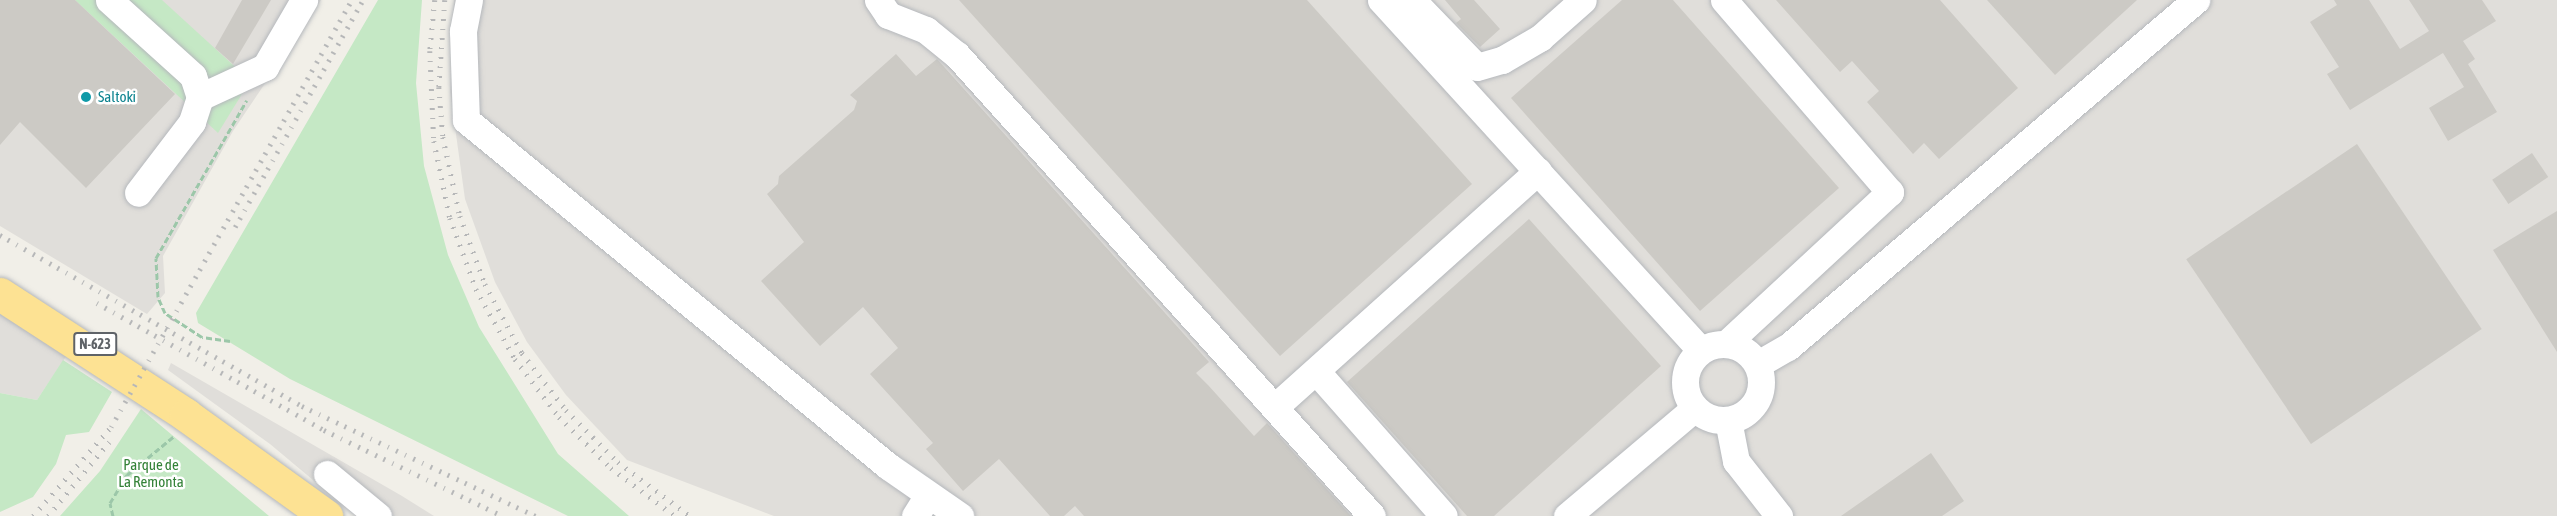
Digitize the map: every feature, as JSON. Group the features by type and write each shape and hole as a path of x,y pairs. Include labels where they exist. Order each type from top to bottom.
{"highway":[{"name":"N-623","path":"0,280 126,366 186,414 326,516"},
{"name":"N-623","path":"0,294 186,414"}],"street":[{"path":"109,0 193,76 200,97 192,122 138,193"},
{"path":"200,97 265,67 304,0"},
{"path":"469,0 463,31 466,120 922,505 960,516"},
{"path":"878,0 888,15 926,30 957,55 1276,406 1372,516"},
{"path":"1381,0 1701,350"},
{"path":"1412,0 1477,67 1502,60 1540,38 1583,0"},
{"path":"1758,364 1788,347 2196,0"},
{"path":"1727,343 1750,354 1758,364 1761,392 1750,410 1728,420 1711,419 1695,408 1685,384 1688,366 1701,350 1727,343 1890,192 1728,2"},
{"path":"1276,406 1538,171"},
{"path":"1316,371 1444,516"},
{"path":"1567,516 1695,408"},
{"path":"1728,420 1736,460 1779,516"},
{"path":"327,474 378,516"}],"path":[{"path":"230,341 202,337 165,313 158,297 156,258 265,67"},
{"path":"113,516 110,503 127,475 170,442 186,414"}],"shaded area":[{"path":"0,0 321,0 233,131 163,256 165,293 147,314 0,226"},
{"path":"454,0 2557,0 2557,516 774,516 627,460 566,395 527,342 495,282 465,199 450,91"},
{"path":"0,311 67,355 37,400 0,393"},
{"path":"171,363 434,516 356,516 270,444 168,370"}],"green space":[{"path":"75,0 162,0 243,74 250,81 218,133"},
{"path":"378,0 422,0 416,83 424,166 448,255 479,327 558,454 629,516 568,516 290,379 198,323 196,313"},
{"path":"63,360 112,392 89,432 66,435 56,464 33,497 0,512 0,393 37,400"},
{"name":"Parque de La Remonta","path":"141,409 269,516 60,516 100,471"}],"building":[{"name":"Saltoki","path":"0,0 75,0 175,94 86,188 20,122 0,145"},
{"path":"242,0 271,0 233,64 215,48"},
{"path":"959,0 1307,0 1472,184 1280,356"},
{"path":"1445,0 1474,0 1500,29 1480,47 1456,23 1461,19"},
{"path":"1622,0 1673,0 1839,188 1700,311 1511,98"},
{"path":"1776,0 1940,0 2018,88 1939,159 1924,143 1913,154 1867,102 1879,91 1852,61 1840,72"},
{"path":"1987,0 2137,0 2055,75"},
{"path":"2334,0 2369,0 2400,49 2429,31 2409,0 2482,0 2496,21 2463,41 2475,59 2468,64 2497,112 2448,141 2429,108 2464,87 2443,53 2350,110 2327,74 2339,67 2310,22 2337,5"},
{"path":"896,54 916,76 937,59 1209,362 1196,373 1254,436 1267,423 1351,516 1084,516 1075,506 1064,516 1050,516 999,459 963,491 926,449 933,443 870,374 898,348 863,307 820,346 761,281 804,242 767,194 778,184 779,176 854,110 857,101 850,95"},
{"path":"2357,144 2482,329 2311,444 2186,259"},
{"path":"2532,153 2548,177 2508,204 2492,180"},
{"path":"2557,211 2557,352 2493,250"},
{"path":"1529,219 1661,366 1494,516 1467,516 1347,382"},
{"path":"1931,453 1964,501 1942,516 1841,516"}],"railway":[{"path":"33,516 111,427 352,0"},
{"path":"235,227 363,0"},
{"path":"435,0 430,51 434,141 450,218 476,289 515,359 559,417 611,468 675,516"},
{"path":"445,0 439,87 443,137 460,216 485,284 522,353 566,410 618,462 690,516"},
{"path":"0,235 302,406 536,516"},
{"path":"97,303 324,430 503,516"},
{"path":"48,516 109,442"}],"place":[{"name":"Saltoki","path":"86,97"}]}
